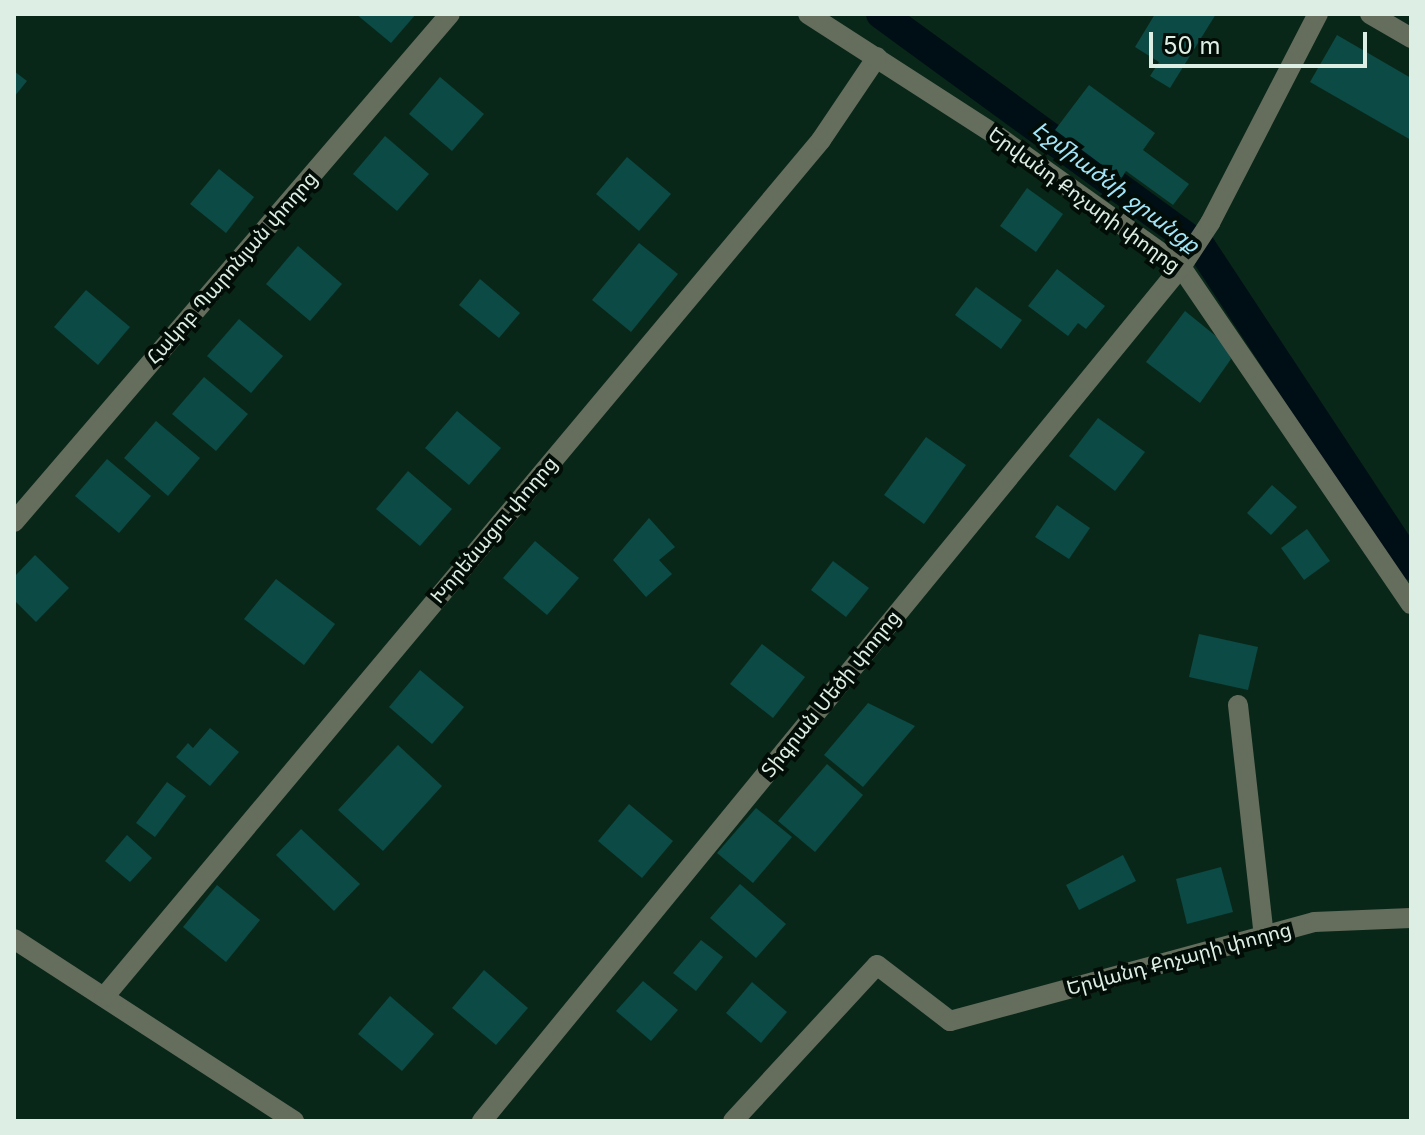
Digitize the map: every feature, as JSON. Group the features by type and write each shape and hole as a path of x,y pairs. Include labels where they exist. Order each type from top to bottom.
{"street":[{"name":"Հակոբ Պարոնյան փողոց","path":"14,522 450,14"},
{"name":"Երվանդ Քոչարի փողոց","path":"808,14 877,57 1181,267 1411,604"},
{"name":"Տիգրան Մեծի փողոց","path":"482,1121 1181,267 1210,223 1318,14"},
{"path":"1370,14 1411,38"},
{"name":"Խորենացու փողոց","path":"104,997 821,140 877,57"},
{"path":"1238,705 1264,935"},
{"name":"Երվանդ Քոչարի փողոց","path":"733,1121 877,965 950,1021 1314,922 1411,918"},
{"path":"14,939 294,1121"}],"building":[{"path":"356,14 416,14 391,43"},
{"path":"1155,14 1216,14 1170,88 1150,76 1159,62 1135,47"},
{"path":"1337,35 1411,78 1411,140 1310,82"},
{"path":"14,71 27,81 14,97"},
{"path":"440,77 484,114 452,151 409,114"},
{"path":"1089,85 1155,133 1143,150 1189,184 1173,205 1126,171 1121,179 1055,130"},
{"path":"385,136 429,174 397,211 353,174"},
{"path":"627,157 671,194 639,231 596,194"},
{"path":"219,169 254,197 226,233 190,204"},
{"path":"1027,188 1063,214 1036,252 1000,226"},
{"path":"639,243 678,274 631,332 592,300"},
{"path":"298,246 342,284 310,321 266,284"},
{"path":"1057,269 1105,306 1086,329 1078,323 1068,336 1028,306"},
{"path":"480,279 520,313 499,338 459,305"},
{"path":"976,287 1022,320 1001,349 955,315"},
{"path":"86,290 130,327 98,365 54,327"},
{"path":"1185,311 1222,341 1231,359 1200,403 1146,362"},
{"path":"239,319 283,356 251,393 207,356"},
{"path":"204,377 248,414 216,451 172,414"},
{"path":"457,411 501,448 469,485 425,448"},
{"path":"1098,418 1145,452 1115,491 1069,456"},
{"path":"156,421 200,458 168,496 124,458"},
{"path":"926,437 966,465 924,524 884,495"},
{"path":"107,459 151,496 119,533 75,496"},
{"path":"408,471 452,509 420,546 376,509"},
{"path":"1272,485 1297,507 1271,535 1247,513"},
{"path":"1057,505 1090,528 1069,559 1035,537"},
{"path":"649,518 675,547 659,560 672,574 646,597 613,560"},
{"path":"1307,529 1330,561 1304,580 1281,548"},
{"path":"535,541 579,578 547,615 503,578"},
{"path":"35,555 69,588 36,622 14,600 14,577"},
{"path":"833,561 869,588 846,617 811,590"},
{"path":"276,579 335,624 304,665 244,619"},
{"path":"1199,634 1258,647 1248,690 1189,677"},
{"path":"762,644 805,677 773,718 730,684"},
{"path":"420,670 464,707 432,744 389,707"},
{"path":"868,703 915,726 863,787 824,755"},
{"path":"210,728 239,752 210,786 176,757 188,743 193,748"},
{"path":"398,745 442,786 383,851 338,810"},
{"path":"827,764 863,795 815,852 778,821"},
{"path":"167,782 186,796 155,837 136,823"},
{"path":"629,804 673,841 642,878 598,841"},
{"path":"756,808 792,837 753,883 717,853"},
{"path":"301,829 360,884 334,911 276,855"},
{"path":"127,835 152,858 130,882 105,861"},
{"path":"1123,855 1136,881 1079,910 1066,885"},
{"path":"1221,867 1233,912 1187,924 1176,879"},
{"path":"740,884 786,924 756,958 710,918"},
{"path":"217,885 260,920 226,962 183,927"},
{"path":"701,940 723,957 696,991 673,973"},
{"path":"484,970 528,1008 496,1045 452,1008"},
{"path":"643,981 678,1010 651,1041 616,1011"},
{"path":"752,982 787,1012 761,1043 726,1013"},
{"path":"390,996 434,1034 402,1071 358,1034"}],"waterway":[{"name":"Էջմիածնի ջրանցք","path":"881,14 1201,247 1411,565"}]}
